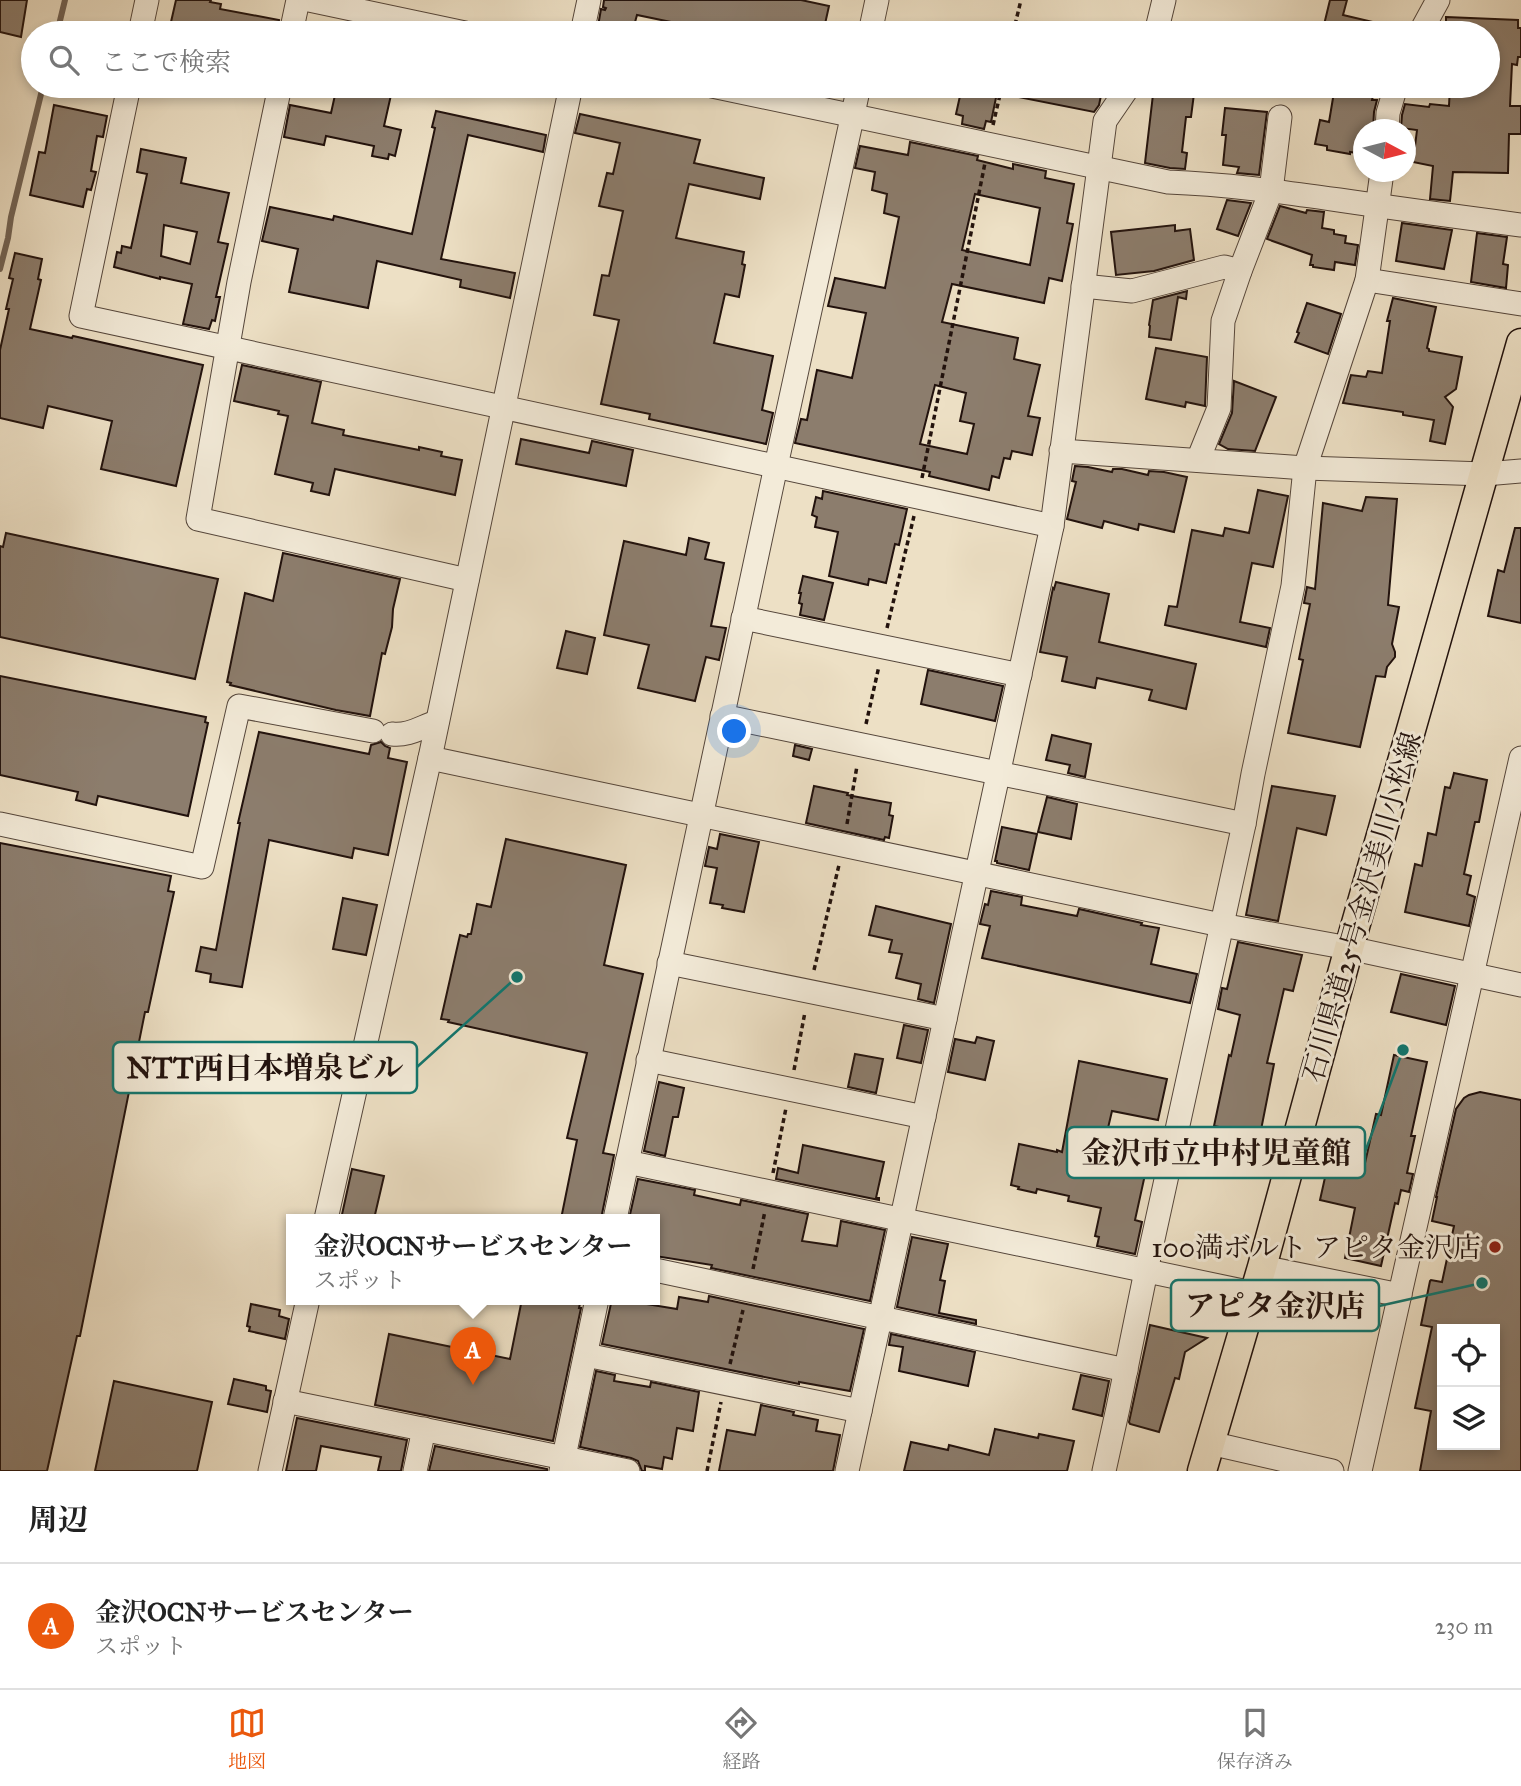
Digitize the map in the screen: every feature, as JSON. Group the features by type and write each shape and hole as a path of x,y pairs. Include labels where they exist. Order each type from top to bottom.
{"main road":[{"name":"石川県道25号金沢美川小松線","path":"1202,1471 1485,474 1516,381 1521,343"}],"street":[{"path":"142,21 146,0"},
{"path":"294,21 298,0"},
{"path":"309,0 408,21"},
{"path":"585,21 589,0"},
{"path":"873,21 877,0"},
{"path":"1159,21 1164,0"},
{"path":"1427,21 1438,0"},
{"path":"126,98 81,316 1052,526"},
{"path":"278,98 227,347 198,519 467,580"},
{"path":"327,1214 430,758 568,98"},
{"path":"768,98 1168,182 1271,191 1521,225"},
{"path":"616,1214 857,98"},
{"path":"847,1471 1052,526 1105,121 1121,98"},
{"path":"1388,119 1392,98"},
{"path":"1198,460 1219,408 1223,321 1271,191 1280,117"},
{"path":"1104,1471 1293,586 1305,468 1367,280 1381,182"},
{"path":"1083,286 1132,291 1224,267 1240,271"},
{"path":"1367,280 1521,304"},
{"path":"1061,451 1305,468 1485,474 1521,471"},
{"path":"743,618 1020,675"},
{"path":"0,824 202,867 239,706 383,733 408,734 437,722"},
{"path":"722,716 1244,824"},
{"path":"430,758 1221,925 1349,948 1521,985"},
{"path":"1360,1471 1521,758"},
{"path":"669,963 945,1019"},
{"path":"649,1060 924,1117"},
{"path":"627,1162 1146,1270 1400,1295"},
{"path":"660,1271 1126,1370"},
{"path":"1258,1280 1343,1312"},
{"path":"270,1471 307,1305"},
{"path":"562,1464 596,1305"},
{"path":"586,1354 860,1411"},
{"path":"285,1401 424,1429 562,1464 628,1471"},
{"path":"415,1471 424,1429"},
{"path":"1210,1443 1332,1471"}],"path":[{"path":"1016,21 1021,0"},
{"path":"707,1471 844,845 861,745 918,497 999,98"}],"building":[{"path":"0,0 27,0 24,21 21,21 21,37 0,32"},
{"path":"176,0 211,0 210,2 221,4 220,9 279,20 279,21 171,21"},
{"path":"604,0 801,0 829,6 826,21 666,21 637,15 635,21 599,21 601,9 606,8 603,7"},
{"path":"1330,0 1347,0 1343,15 1368,21 1325,21"},
{"path":"1446,17 1518,20 1518,28 1521,28 1521,57 1518,57 1517,65 1512,64 1510,106 1521,106 1521,134 1509,134 1508,173 1453,172 1450,201 1430,199 1433,166 1416,163 1416,119 1402,119 1405,104 1449,106 1449,98 1500,98 1500,21 1446,21"},
{"path":"334,98 390,98 384,126 401,130 395,156 389,154 388,159 372,156 374,146 326,136 324,145 284,137 290,105 331,113"},
{"path":"960,98 996,98 991,122 986,121 984,129 962,124 963,116 956,114"},
{"path":"1023,98 1100,98 1094,112"},
{"path":"1153,98 1193,98 1191,117 1186,117 1182,152 1187,153 1185,169 1145,163"},
{"path":"1333,98 1377,100 1374,119 1353,119 1353,152 1350,154 1327,150 1327,146 1315,144 1320,120 1329,122"},
{"path":"54,105 107,116 103,137 97,136 91,171 96,172 91,190 87,189 83,207 30,195 39,152 45,153"},
{"path":"1225,108 1267,112 1259,175 1237,173 1239,167 1223,165"},
{"path":"436,111 546,135 543,152 468,135 441,259 515,273 510,298 460,287 461,280 377,261 368,308 289,292 298,249 262,241 270,207 333,220 334,216 412,234 435,128 432,127"},
{"path":"580,114 700,140 694,163 764,178 760,199 689,184 676,238 744,252 742,264 745,265 739,297 725,294 714,343 773,356 762,410 773,413 766,444 649,419 650,414 601,404 619,320 594,315 602,275 609,276 623,211 599,206 607,173 613,174 620,143 575,133"},
{"path":"910,142 978,156 977,160 1013,169 1013,164 1046,171 1045,178 1074,184 1067,223 1073,224 1062,281 1049,278 1044,303 952,284 942,322 1018,338 1014,359 1040,365 1028,416 1040,418 1032,455 1012,451 1010,459 1004,458 999,478 992,476 989,490 929,476 930,472 795,443 801,419 807,420 817,370 852,378 866,313 828,306 835,278 885,288 899,217 884,213 887,194 872,190 875,172 855,168 860,146 908,155","holes":["975,194 1040,208 1030,265 962,250","935,385 966,393 960,421 974,424 967,454 920,444"]},
{"path":"141,149 186,158 181,183 229,193 218,242 228,244 216,297 220,297 215,321 212,320 209,329 183,324 192,284 114,267 117,252 121,253 122,246 131,248 147,174 137,172","holes":["164,225 197,232 190,264 161,256"]},
{"path":"1227,200 1251,203 1238,236 1217,229"},
{"path":"1280,206 1306,213 1307,210 1324,212 1322,228 1346,236 1345,243 1358,245 1355,265 1335,262 1334,270 1313,267 1310,265 1312,255 1267,239"},
{"path":"1402,223 1452,230 1444,269 1396,261"},
{"path":"1175,225 1175,231 1190,229 1194,260 1154,271 1116,275 1111,232"},
{"path":"1477,233 1507,237 1503,264 1508,265 1506,288 1471,282"},
{"path":"15,253 42,259 38,279 41,280 30,329 203,365 176,486 101,469 112,421 48,406 43,428 0,418 0,350 9,309 6,309 13,279 9,278"},
{"path":"1187,291 1186,299 1178,297 1171,340 1149,337 1153,300"},
{"path":"1393,298 1436,307 1427,348 1429,351 1462,357 1456,389 1445,397 1453,407 1445,444 1430,441 1434,420 1403,415 1403,412 1343,403 1351,375 1366,377 1368,371 1382,373 1390,321 1387,321"},
{"path":"1307,303 1341,314 1328,354 1295,342"},
{"path":"1156,348 1207,357 1205,406 1186,402 1185,407 1146,399"},
{"path":"242,365 321,382 312,423 344,430 343,435 419,450 419,447 442,452 441,456 462,460 455,495 335,469 329,495 311,491 313,483 275,474 288,416 278,414 279,411 234,401"},
{"path":"1234,381 1276,397 1255,451 1228,449 1219,444 1232,413"},
{"path":"521,439 589,453 592,441 633,450 626,486 516,464"},
{"path":"1075,466 1112,472 1113,469 1122,469 1148,475 1149,471 1164,472 1187,477 1174,532 1139,524 1138,530 1104,521 1102,528 1067,519 1076,482 1072,481"},
{"path":"1258,490 1288,496 1273,567 1252,563 1240,622 1270,628 1266,647 1165,625 1169,606 1177,607 1192,530 1223,536 1225,528 1249,533"},
{"path":"823,491 907,509 899,545 895,544 886,583 869,579 868,585 829,576 838,532 815,527 817,517 812,515 816,497 822,499"},
{"path":"1366,497 1397,499 1388,605 1399,607 1392,644 1395,657 1387,667 1385,677 1376,676 1360,747 1288,733 1303,660 1299,659 1310,604 1304,603 1307,587 1315,589 1323,503 1362,511"},
{"path":"1515,528 1521,528 1521,623 1488,616 1498,570 1504,572"},
{"path":"6,533 218,579 195,679 0,637 0,546 3,547"},
{"path":"689,538 709,543 705,559 724,563 711,626 726,628 719,660 706,657 695,701 638,688 649,645 604,635 624,541 686,555"},
{"path":"283,553 400,579 392,627 385,654 382,653 370,716 230,685 231,683 227,682 245,593 273,601"},
{"path":"803,576 833,583 824,620 800,615 802,604 799,603 799,593"},
{"path":"1056,582 1109,594 1099,642 1196,664 1186,709 1149,700 1152,690 1097,678 1095,688 1062,681 1067,657 1040,652"},
{"path":"566,631 595,638 587,674 557,668"},
{"path":"928,670 1003,686 995,721 921,704"},
{"path":"0,676 206,717 205,722 208,723 188,816 98,796 96,805 76,800 78,792 0,775"},
{"path":"259,732 369,754 371,745 381,742 390,748 388,758 407,762 388,855 354,848 352,858 269,840 242,987 210,982 211,974 196,971 201,947 216,950 238,823"},
{"path":"1052,735 1091,744 1085,777 1068,773 1070,765 1046,760"},
{"path":"795,745 812,749 809,760 793,756"},
{"path":"1454,773 1487,780 1479,822 1475,822 1464,874 1471,876 1467,894 1475,897 1469,926 1405,912 1415,864 1422,866 1428,833 1436,835 1445,787 1450,788"},
{"path":"814,786 891,803 889,815 893,816 889,838 885,837 884,840 806,823"},
{"path":"1272,786 1335,796 1326,835 1297,828 1278,921 1246,915"},
{"path":"1047,797 1077,804 1071,839 1038,832"},
{"path":"1002,827 1037,834 1029,870 995,861"},
{"path":"720,834 759,842 744,912 710,903 717,868 705,866 709,847 717,849"},
{"path":"506,839 626,865 604,965 643,974 603,1153 614,1155 602,1214 562,1214 577,1140 567,1138 587,1053 441,1019 460,935 467,937 471,934 477,904 491,907"},
{"path":"0,843 171,876 168,891 174,892 148,1012 145,1012 80,1336 77,1336 47,1471 0,1471"},
{"path":"991,891 1022,897 1021,905 1077,916 1079,909 1159,928 1151,964 1197,974 1190,1003 982,958 990,926 980,924"},
{"path":"343,898 377,905 366,955 333,949"},
{"path":"876,906 951,924 934,1003 918,999 921,984 896,978 902,954 889,952 892,940 869,935"},
{"path":"1238,942 1302,955 1293,991 1284,989 1267,1063 1274,1064 1260,1135 1214,1126 1240,1015 1218,1009 1222,988 1227,989"},
{"path":"1401,974 1455,986 1446,1025 1391,1012"},
{"path":"904,1025 928,1030 921,1063 897,1058"},
{"path":"977,1037 994,1041 985,1080 948,1072 955,1039 975,1043"},
{"path":"855,1054 883,1059 876,1093 848,1087"},
{"path":"1394,1055 1427,1062 1411,1136 1415,1136 1407,1173 1413,1174 1409,1192 1401,1190 1398,1204 1395,1203 1381,1266 1345,1258 1355,1208 1320,1200 1330,1155 1365,1163 1376,1114 1381,1115"},
{"path":"1079,1061 1167,1079 1158,1120 1112,1111 1104,1145 1113,1147 1108,1162 1146,1170 1135,1220 1142,1222 1135,1254 1097,1246 1099,1237 1095,1236 1101,1208 1068,1201 1069,1196 1037,1189 1036,1193 1011,1185 1019,1144 1062,1152"},
{"path":"659,1082 684,1088 678,1117 673,1117 665,1156 644,1151"},
{"path":"1480,1092 1521,1100 1521,1471 1420,1471 1431,1411 1415,1408 1432,1327 1421,1325 1430,1281 1442,1282 1454,1226 1432,1221 1456,1109 1464,1098"},
{"path":"803,1145 884,1162 876,1198 879,1200 776,1179 778,1168 798,1173"},
{"path":"352,1169 384,1176 375,1214 342,1214"},
{"path":"638,1179 695,1190 694,1195 740,1205 741,1200 808,1214 802,1241 837,1246 841,1221 885,1230 870,1301 711,1268 712,1265 660,1257 660,1214 630,1214"},
{"path":"912,1237 948,1244 940,1280 945,1281 939,1313 976,1320 976,1324 897,1307"},
{"path":"709,1296 864,1329 850,1391 799,1384 602,1344 611,1305 652,1305 677,1309 679,1297 708,1302"},
{"path":"251,1304 280,1310 279,1316 289,1319 285,1339 249,1331 250,1327 247,1326"},
{"path":"521,1305 580,1305 553,1441 375,1405 389,1334 510,1359"},
{"path":"1150,1325 1207,1338 1185,1352 1179,1379 1175,1378 1159,1432 1129,1422"},
{"path":"891,1334 975,1352 968,1386 899,1371 903,1347 889,1345"},
{"path":"596,1371 615,1375 614,1381 650,1387 651,1382 699,1392 693,1431 677,1428 672,1459 664,1457 662,1469 645,1466 645,1471 642,1471 638,1461 631,1458 580,1447"},
{"path":"1081,1375 1109,1381 1102,1416 1073,1409"},
{"path":"234,1379 266,1386 266,1390 271,1391 267,1412 228,1404"},
{"path":"114,1381 212,1402 197,1471 95,1471"},
{"path":"761,1405 818,1420 816,1431 840,1435 833,1471 719,1471 727,1430 755,1435"},
{"path":"297,1418 407,1440 401,1471 378,1471 381,1457 321,1446 316,1471 286,1471"},
{"path":"995,1429 1038,1438 1039,1434 1074,1441 1067,1471 904,1471 911,1442 948,1450 949,1445 989,1455"},
{"path":"435,1446 547,1469 547,1471 429,1471"}],"waterway":[{"path":"60,21 65,0"},
{"path":"0,269 40,98"}],"place":[{"name":"NTT西日本増泉ビル","path":"517,977"},
{"name":"金沢市立中村児童館","path":"1403,1050"},
{"name":"100満ボルト アピタ金沢店","path":"1495,1247"},
{"name":"アピタ金沢店","path":"1482,1283"},
{"name":"金沢OCNサービスセンター","path":"473,1385"}]}
